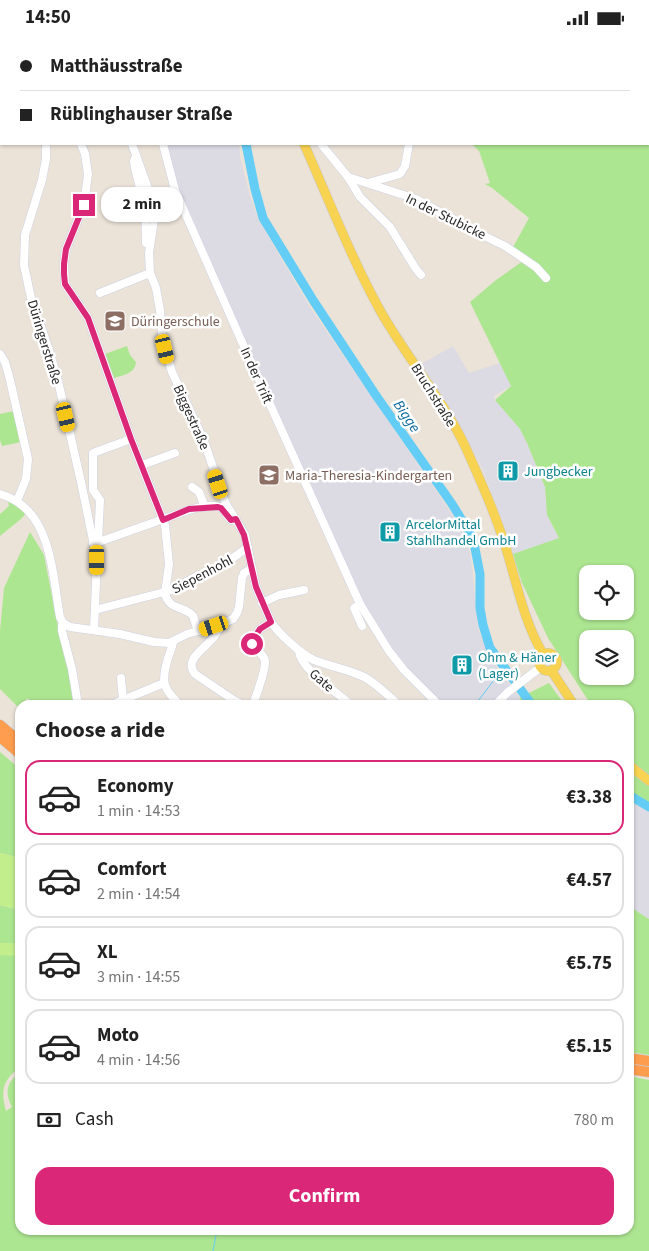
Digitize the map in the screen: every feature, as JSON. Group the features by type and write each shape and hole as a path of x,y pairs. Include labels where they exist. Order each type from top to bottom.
{"highway":[{"path":"0,725 15,738"},
{"path":"0,737 15,750"},
{"path":"634,1059 649,1061"},
{"path":"634,1070 649,1072"}],"main road":[{"name":"Bruchstraße","path":"307,145 367,287 386,321 448,415 464,445 494,511 526,617 543,655"},
{"path":"550,653 556,657 556,665 551,670 545,670 541,667 539,661 543,655 550,653"},
{"path":"551,670 571,700"},
{"path":"634,769 649,781"}],"street":[{"name":"Düringerstraße","path":"46,145 46,159 42,180 25,235 24,265 31,299 58,381 96,543"},
{"path":"81,145 85,154 88,174 84,205 66,249 64,264 65,284 88,318 131,439 166,529 169,564 165,593 169,603 187,611 193,616 198,631"},
{"name":"Biggestraße","path":"132,145 154,207 149,253 150,273 156,289 162,335 172,372 204,441 226,504 244,535 251,569 262,603 274,626 299,651 316,661 350,671 367,679 393,700"},
{"name":"In der Trift","path":"163,145 175,190 360,604 394,657 415,683 434,700"},
{"path":"322,145 348,177 360,197 390,227 421,275"},
{"path":"368,183 400,174 405,166 409,145"},
{"name":"In der Stubicke","path":"348,177 416,199 505,246 536,267 546,278"},
{"path":"100,293 150,273"},
{"path":"0,354 5,362 10,380 28,459 26,479 17,501"},
{"name":"Düringerstraße","path":"94,630 96,543 100,500 93,490 93,453 131,439"},
{"path":"142,465 175,453"},
{"path":"192,487 199,492 205,507"},
{"path":"0,494 17,501 36,522 46,544 53,567 60,617 63,623 70,627 120,634 161,644 173,642 187,634 233,619 237,613 242,578 244,573 251,569"},
{"path":"96,543 189,509 220,507 231,520 236,519"},
{"name":"Siepenhohl","path":"95,610 165,593 178,588 197,576 226,563 248,547"},
{"path":"262,603 279,595 304,590"},
{"name":"In der Trift","path":"360,604 354,608 362,626"},
{"path":"255,700 264,672 265,661 254,647 252,641 260,629 271,622"},
{"path":"63,623 62,631 78,700"},
{"path":"219,625 218,632 192,662 192,669 195,674 233,700"},
{"path":"173,642 165,667 164,683 168,693 175,700"},
{"name":"Gate","path":"299,651 300,657 305,664 343,700"},
{"path":"500,700 541,667"},
{"path":"121,678 123,700 164,683"}],"shaded area":[{"path":"163,145 239,145 250,196 258,219 310,307 465,533 471,558 479,632 498,670 522,700 433,700 421,689 377,632 175,190"},
{"path":"453,346 469,373 500,363 511,386 494,396 495,400 520,429 527,443 545,487 547,515 559,539 513,554 482,468 458,422 421,364"},
{"path":"634,800 649,807 649,919 634,909"}],"green space":[{"path":"473,145 649,145 649,807 634,800 634,700 588,700 548,638 522,583 513,554 559,538 547,515 545,487 527,443 520,429 495,400 511,386 470,302 523,261 513,247 529,218 485,184 490,183 479,151"},
{"path":"127,346 130,355 136,362 135,366 131,372 114,378 105,354"},
{"path":"14,411 21,442 2,446 0,440 0,414"},
{"path":"8,501 15,501 27,512 0,536 0,514 9,506"},
{"path":"30,532 44,555 58,627 77,700 30,700 27,698 26,700 15,700 15,704 0,689 0,631 4,588"},
{"path":"549,683 561,700 521,700 519,698"},
{"path":"0,752 15,765 15,857 0,853"},
{"path":"0,853 15,857 15,909 0,905"},
{"path":"0,905 15,909 15,1071 4,1086 3,1097 6,1111 12,1107 8,1097 8,1088 15,1077 15,1235 634,1235 634,1077 649,1080 649,1251 0,1251"},
{"path":"634,909 649,919 649,1055 634,1053"},
{"path":"0,943 15,943 15,956 0,955"}],"waterway":[{"name":"Bigge","path":"246,145 263,218 313,300 375,394 452,504 473,538 480,574 480,608 490,648 528,700"},
{"path":"479,700 505,668"},
{"name":"Bigge","path":"634,798 649,807"},
{"path":"213,1251 216,1235"}],"place":[{"name":"Düringerschule","path":"115,321"},
{"name":"Jungbecker","path":"508,471"},
{"name":"Maria-Theresia-Kindergarten","path":"269,475"},
{"name":"ArcelorMittal Stahlhandel GmbH","path":"390,532"},
{"name":"Ohm & Häner (Lager)","path":"462,665"}],"route":[{"path":"84,205 66,249 64,264 65,284 88,318 131,439 163,520 189,509 218,507 231,520 236,519 242,528 256,587 271,622 260,629 252,644"}]}
